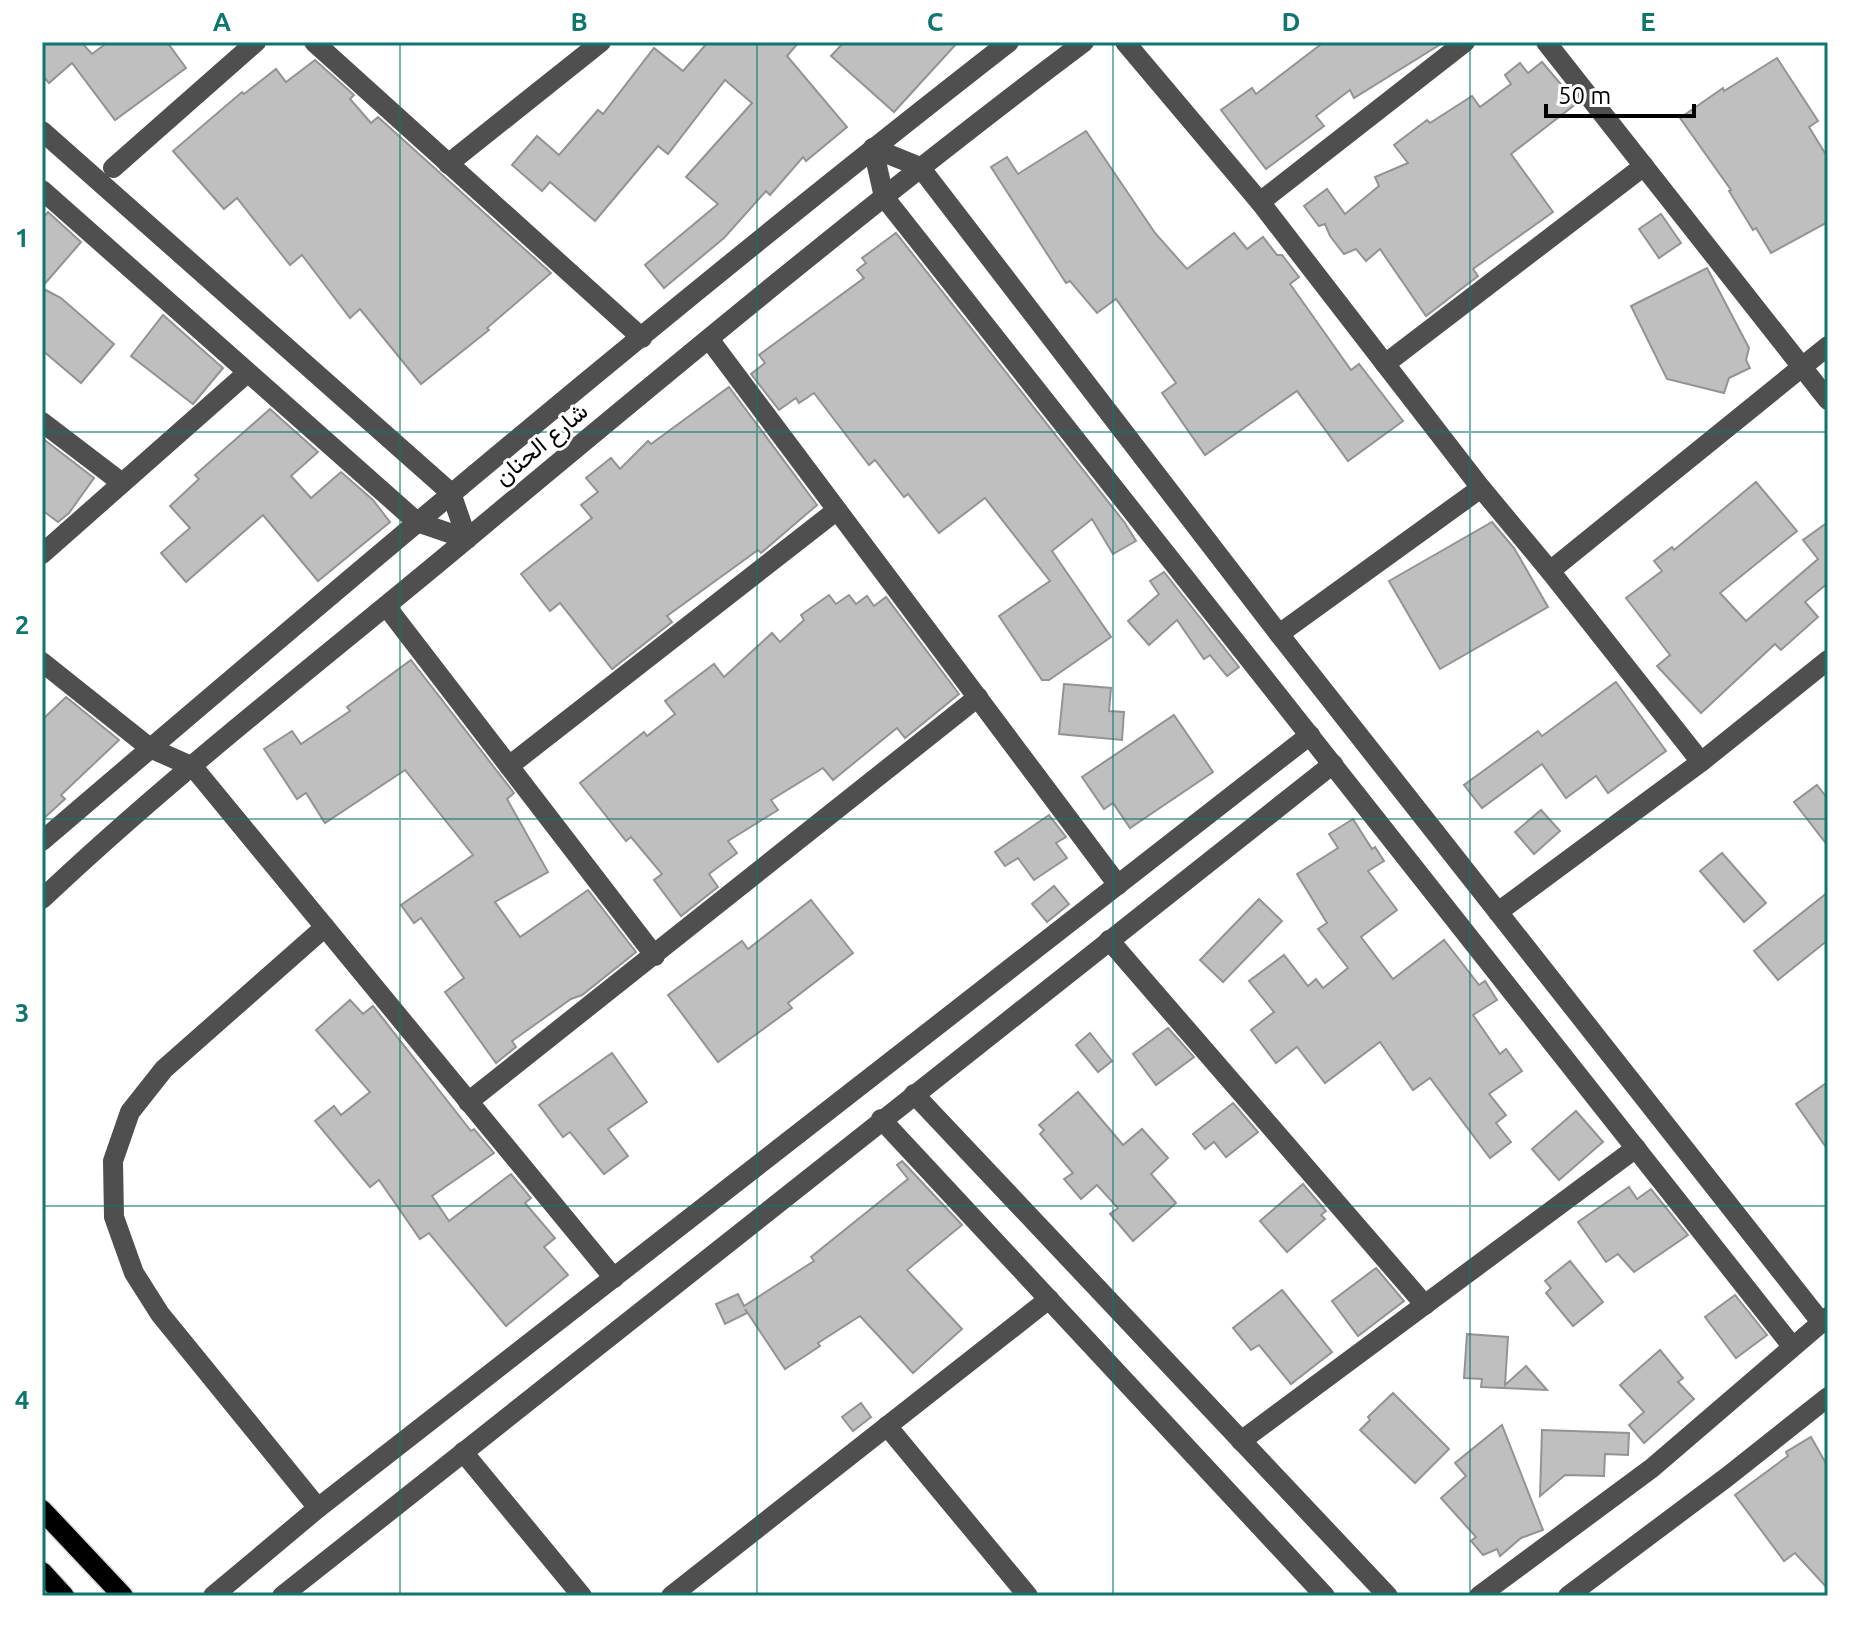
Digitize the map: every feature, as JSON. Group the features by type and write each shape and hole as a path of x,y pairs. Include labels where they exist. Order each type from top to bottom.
{"main road":[{"path":"42,1510 123,1596"},
{"path":"42,1572 64,1596"}],"street":[{"path":"113,168 256,42"},
{"path":"314,42 642,338"},
{"path":"448,164 601,42"},
{"name":"شارع الحنان","path":"42,841 451,493 873,148 1009,42"},
{"name":"شارع الحنان","path":"42,899 193,767 709,339 920,167 1084,42"},
{"path":"1125,42 1260,202 1481,488 1701,762"},
{"path":"1260,202 1465,42"},
{"path":"1546,42 1828,400"},
{"path":"42,131 451,493 467,539"},
{"path":"873,148 920,167 1279,634 1825,1319 1652,1468 1479,1596"},
{"path":"873,148 884,197 1792,1346"},
{"path":"1385,364 1644,166"},
{"path":"42,190 417,522 467,539"},
{"path":"709,339 1118,885"},
{"path":"1550,571 1828,346"},
{"path":"42,554 247,373"},
{"path":"42,422 122,483"},
{"path":"1279,634 1481,488"},
{"path":"509,766 837,510"},
{"path":"386,606 655,956"},
{"path":"1498,912 1701,762 1828,660"},
{"path":"42,662 150,748 193,767 614,1278"},
{"path":"468,1102 978,697"},
{"path":"213,1596 318,1508 1310,735"},
{"path":"282,1596 1333,764"},
{"path":"318,1508 160,1314 134,1273 114,1217 113,1161 130,1112 164,1069 325,927"},
{"path":"1109,940 1425,1305"},
{"path":"914,1094 1388,1596"},
{"path":"881,1119 1325,1596"},
{"path":"1241,1441 1636,1148"},
{"path":"671,1596 1049,1299"},
{"path":"1568,1596 1717,1485 1828,1397"},
{"path":"887,1426 1028,1596"},
{"path":"463,1452 582,1596"}],"building":[{"path":"42,42 81,42 92,54 108,42 167,42 186,68 115,120 72,63 49,83 42,75"},
{"path":"708,42 799,42 787,56 847,127 806,161 803,157 770,195 766,191 724,238 664,288 645,265 718,204 686,177 752,103 725,80 668,154 658,146 595,221 550,182 542,191 512,165 537,136 559,155 598,110 603,114 654,48 683,71"},
{"path":"844,42 958,42 894,112 831,56"},
{"path":"1324,42 1444,42 1354,98 1350,90 1316,116 1324,126 1266,169 1221,110 1252,88 1256,94"},
{"path":"1777,58 1818,121 1809,127 1828,158 1828,222 1771,253 1680,118 1723,88 1724,91"},
{"path":"315,60 354,95 350,99 371,123 378,117 551,273 487,328 489,330 421,384 360,309 350,318 302,255 290,265 237,198 224,209 173,151 242,92 244,94 276,69 286,82"},
{"path":"1542,62 1577,103 1511,154 1553,212 1473,269 1478,276 1426,316 1380,249 1366,261 1356,249 1344,254 1325,224 1319,226 1304,206 1327,189 1345,214 1379,186 1375,177 1408,163 1394,145 1427,120 1430,123 1472,96 1480,107 1511,84 1505,75 1520,63 1528,73"},
{"path":"1086,131 1155,233 1187,269 1234,233 1247,249 1263,237 1299,277 1290,284 1351,370 1359,364 1403,421 1348,461 1297,391 1205,455 1162,393 1176,383 1116,299 1097,313 1070,281 1066,283 991,167 1007,157 1018,174"},
{"path":"48,212 81,242 42,287 42,219"},
{"path":"1661,214 1681,243 1659,258 1639,229"},
{"path":"896,233 1136,541 1113,554 1092,519 1052,551 1111,637 1049,680 1042,680 999,616 1050,581 985,498 939,533 908,494 904,497 875,460 869,465 814,393 799,403 796,398 779,410 751,374 765,363 759,355 864,278 857,270 866,263 862,258"},
{"path":"1707,268 1749,348 1746,360 1750,368 1729,378 1724,393 1667,379 1631,306"},
{"path":"42,288 61,298 114,344 81,383 42,350"},
{"path":"163,315 223,368 193,404 131,356"},
{"path":"729,387 817,505 761,553 758,550 667,616 672,622 612,669 560,603 550,611 521,574 592,518 581,505 598,492 586,478 611,458 620,469 648,441 651,444"},
{"path":"270,409 318,452 291,476 311,498 341,472 373,500 390,522 318,581 263,515 186,582 161,553 190,528 170,506 199,479 195,475"},
{"path":"42,438 94,478 69,513 58,522 42,510"},
{"path":"1756,482 1797,531 1720,593 1746,621 1818,559 1803,540 1828,522 1828,583 1805,602 1818,617 1781,650 1775,644 1701,713 1657,666 1670,655 1626,598 1662,571 1654,561 1672,547 1674,550"},
{"path":"1492,522 1514,548 1548,607 1440,669 1389,581"},
{"path":"1164,572 1239,667 1227,676 1210,655 1204,659 1177,620 1149,645 1128,621 1159,594 1150,581"},
{"path":"829,595 836,604 849,595 856,604 867,596 874,606 886,597 959,694 905,738 897,728 833,780 823,768 771,800 778,810 728,841 737,853 709,874 718,887 681,916 654,880 662,874 631,837 626,841 580,783 644,732 647,736 675,714 665,701 714,664 724,677 772,633 780,642 804,620 801,615"},
{"path":"411,660 514,793 507,799 548,872 495,902 520,937 588,890 636,952 582,995 571,999 512,1041 516,1047 496,1063 445,992 464,978 421,918 414,923 401,905 473,855 405,770 325,823 306,793 297,799 264,749 292,731 301,744 350,711 347,707"},
{"path":"1616,682 1666,751 1608,793 1596,776 1566,798 1542,764 1482,808 1464,785 1538,731 1542,736"},
{"path":"1064,684 1111,688 1109,711 1124,712 1122,740 1059,734"},
{"path":"66,697 119,740 61,795 65,799 42,820 42,720"},
{"path":"1174,715 1213,772 1130,828 1113,803 1104,809 1082,777"},
{"path":"1817,785 1828,799 1828,846 1794,802"},
{"path":"1541,810 1560,831 1534,854 1515,832"},
{"path":"1049,815 1066,837 1056,843 1067,858 1034,880 1018,858 1005,866 995,852"},
{"path":"1353,819 1372,849 1375,847 1384,861 1368,871 1397,910 1361,937 1393,979 1444,940 1479,985 1485,981 1497,1000 1473,1015 1500,1054 1506,1049 1522,1071 1489,1094 1506,1115 1496,1123 1511,1142 1490,1158 1430,1078 1413,1090 1380,1042 1325,1083 1297,1047 1276,1063 1251,1030 1274,1012 1249,981 1284,955 1308,986 1316,979 1323,988 1348,968 1318,929 1327,923 1297,874 1338,848 1329,834"},
{"path":"1722,853 1766,903 1744,922 1700,871"},
{"path":"1054,886 1069,904 1047,922 1032,904"},
{"path":"1828,892 1828,940 1778,980 1754,951"},
{"path":"1259,899 1282,921 1223,982 1200,960"},
{"path":"811,900 853,953 788,1003 792,1008 718,1062 668,995 742,941 748,949"},
{"path":"350,1000 363,1014 373,1006 471,1131 474,1129 494,1153 432,1196 449,1221 511,1174 531,1198 525,1203 555,1238 544,1247 568,1275 506,1326 429,1233 420,1239 379,1180 370,1187 315,1121 334,1106 341,1115 370,1092 316,1030"},
{"path":"1168,1028 1194,1057 1156,1085 1133,1054"},
{"path":"1090,1033 1112,1061 1098,1072 1076,1045"},
{"path":"612,1053 647,1102 608,1129 628,1156 604,1174 570,1132 563,1137 539,1105"},
{"path":"1828,1082 1828,1150 1796,1104"},
{"path":"1078,1092 1123,1145 1142,1129 1168,1158 1151,1174 1176,1203 1133,1241 1110,1214 1118,1208 1097,1185 1081,1199 1064,1179 1073,1173 1040,1134 1044,1130 1039,1125"},
{"path":"1233,1103 1258,1132 1226,1157 1214,1142 1205,1149 1193,1134"},
{"path":"1576,1111 1603,1142 1559,1180 1532,1149"},
{"path":"902,1161 962,1225 907,1270 962,1329 913,1373 860,1316 785,1369 745,1309 747,1313 725,1324 716,1304 738,1294 744,1306 814,1261 811,1257 908,1179 897,1165"},
{"path":"1303,1184 1326,1211 1321,1215 1325,1219 1287,1252 1260,1221"},
{"path":"1629,1187 1637,1199 1651,1189 1688,1235 1634,1272 1618,1254 1606,1262 1578,1222"},
{"path":"1570,1261 1603,1302 1573,1326 1546,1293 1551,1288 1545,1281"},
{"path":"1376,1268 1404,1301 1358,1336 1332,1301"},
{"path":"1282,1290 1332,1352 1291,1384 1259,1345 1251,1350 1233,1328"},
{"path":"1735,1295 1767,1335 1736,1358 1705,1317"},
{"path":"1467,1334 1508,1337 1505,1385 1526,1366 1547,1390 1481,1387 1482,1379 1464,1378"},
{"path":"1660,1350 1683,1378 1678,1382 1694,1399 1644,1443 1629,1425 1644,1412 1620,1385"},
{"path":"1393,1393 1449,1449 1415,1483 1360,1430 1370,1420 1368,1417"},
{"path":"861,1403 871,1417 853,1431 842,1417"},
{"path":"1502,1425 1543,1530 1521,1538 1500,1556 1497,1549 1483,1555 1471,1541 1476,1537 1441,1498 1466,1476 1455,1463"},
{"path":"1542,1430 1629,1433 1628,1455 1605,1454 1604,1476 1565,1475 1540,1496"},
{"path":"1811,1437 1828,1467 1828,1589 1795,1553 1784,1561 1735,1495 1788,1456 1786,1452"}]}
